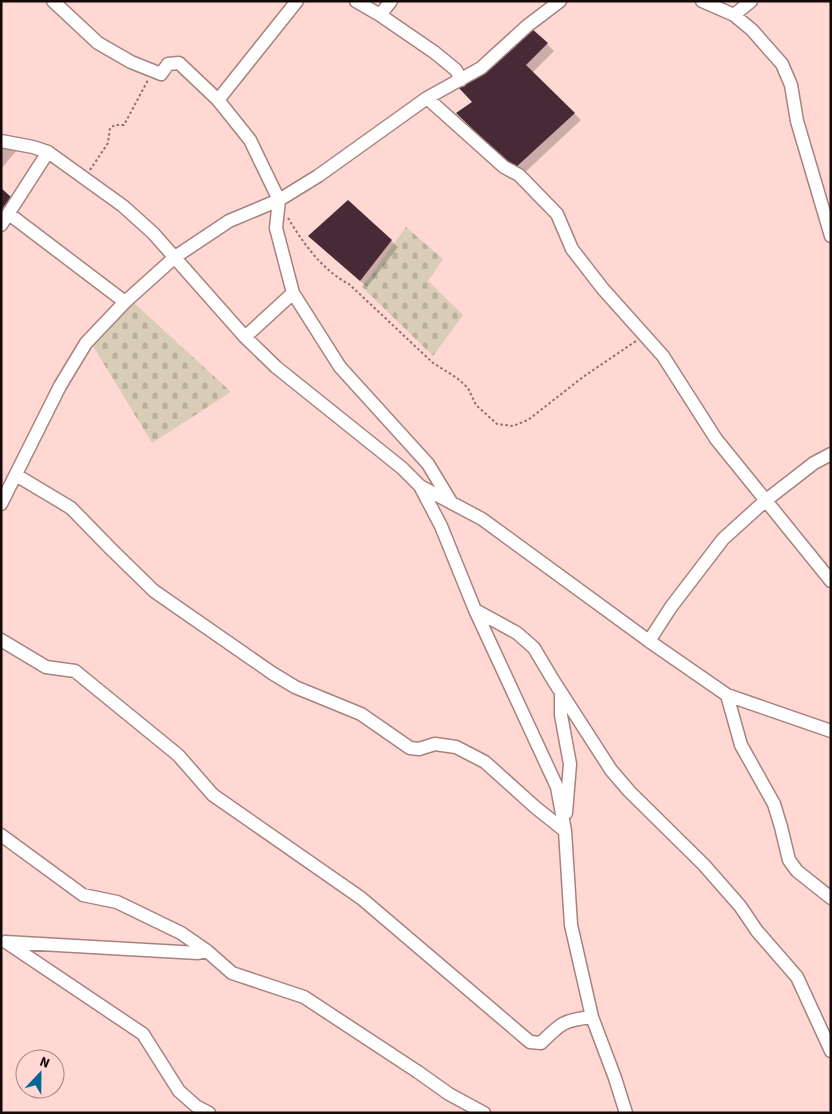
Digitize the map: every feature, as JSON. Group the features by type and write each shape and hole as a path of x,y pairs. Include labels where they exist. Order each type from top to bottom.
{"street":[{"path":"53,1 98,43 130,62 161,74 168,64 179,63 218,100 250,140 279,200 276,228 293,293 340,367 428,464 452,503"},
{"path":"218,100 297,1"},
{"path":"356,1 434,52 456,70 461,80"},
{"path":"380,15 391,1"},
{"path":"702,1 734,15 752,30 782,64 791,85 797,121 831,236"},
{"path":"734,15 750,1"},
{"path":"1,504 60,386 86,343 126,302 174,258 229,221 279,200 318,176 427,98 481,68 527,26 558,2"},
{"path":"427,98 504,167 519,175 557,214 572,250 603,289 670,365 716,439 831,581"},
{"path":"1,141 48,152 123,206 153,233 245,337 276,367 402,468 420,486 482,519 649,641 727,695 831,731"},
{"path":"48,152 5,220 126,302"},
{"path":"245,337 293,293"},
{"path":"649,641 671,607 723,539 765,501 814,462 831,454"},
{"path":"16,475 71,508 154,591 295,687 361,714 410,748 419,749 435,744 456,747 485,762 535,807 565,830"},
{"path":"420,486 441,526 475,610 557,787 565,830 571,925 592,1017 626,1113"},
{"path":"475,610 517,633 534,648 611,770 629,791 704,865 740,906 757,931 797,977 829,1042"},
{"path":"1,640 46,667 75,671 178,755 213,795 361,898 530,1042 541,1043 559,1024 572,1019 592,1017"},
{"path":"561,693 561,714 570,764 565,830"},
{"path":"727,695 741,745 774,804 782,827 789,860 797,871 831,898"},
{"path":"1,835 83,895 117,902 181,933 207,951 232,973 304,997 449,1094 484,1113"},
{"path":"3,940 198,953 207,951"},
{"path":"3,940 143,1034 179,1091 196,1106 209,1113"}],"path":[{"path":"85,178 108,143 110,128 115,125 124,125 153,71"},
{"path":"288,218 298,234 328,269 349,284 433,363 457,378 468,388 476,405 497,424 513,426 528,420 583,377 644,335"}],"green space":[{"path":"406,227 443,259 428,281 463,315 433,356 362,287"},
{"path":"133,302 231,392 152,443 93,346"}],"building":[{"path":"531,28 548,43 526,65 575,113 514,169 456,113 472,102 459,88"},
{"path":"1,188 11,197 1,210"},
{"path":"348,200 392,240 360,281 308,236"}]}
